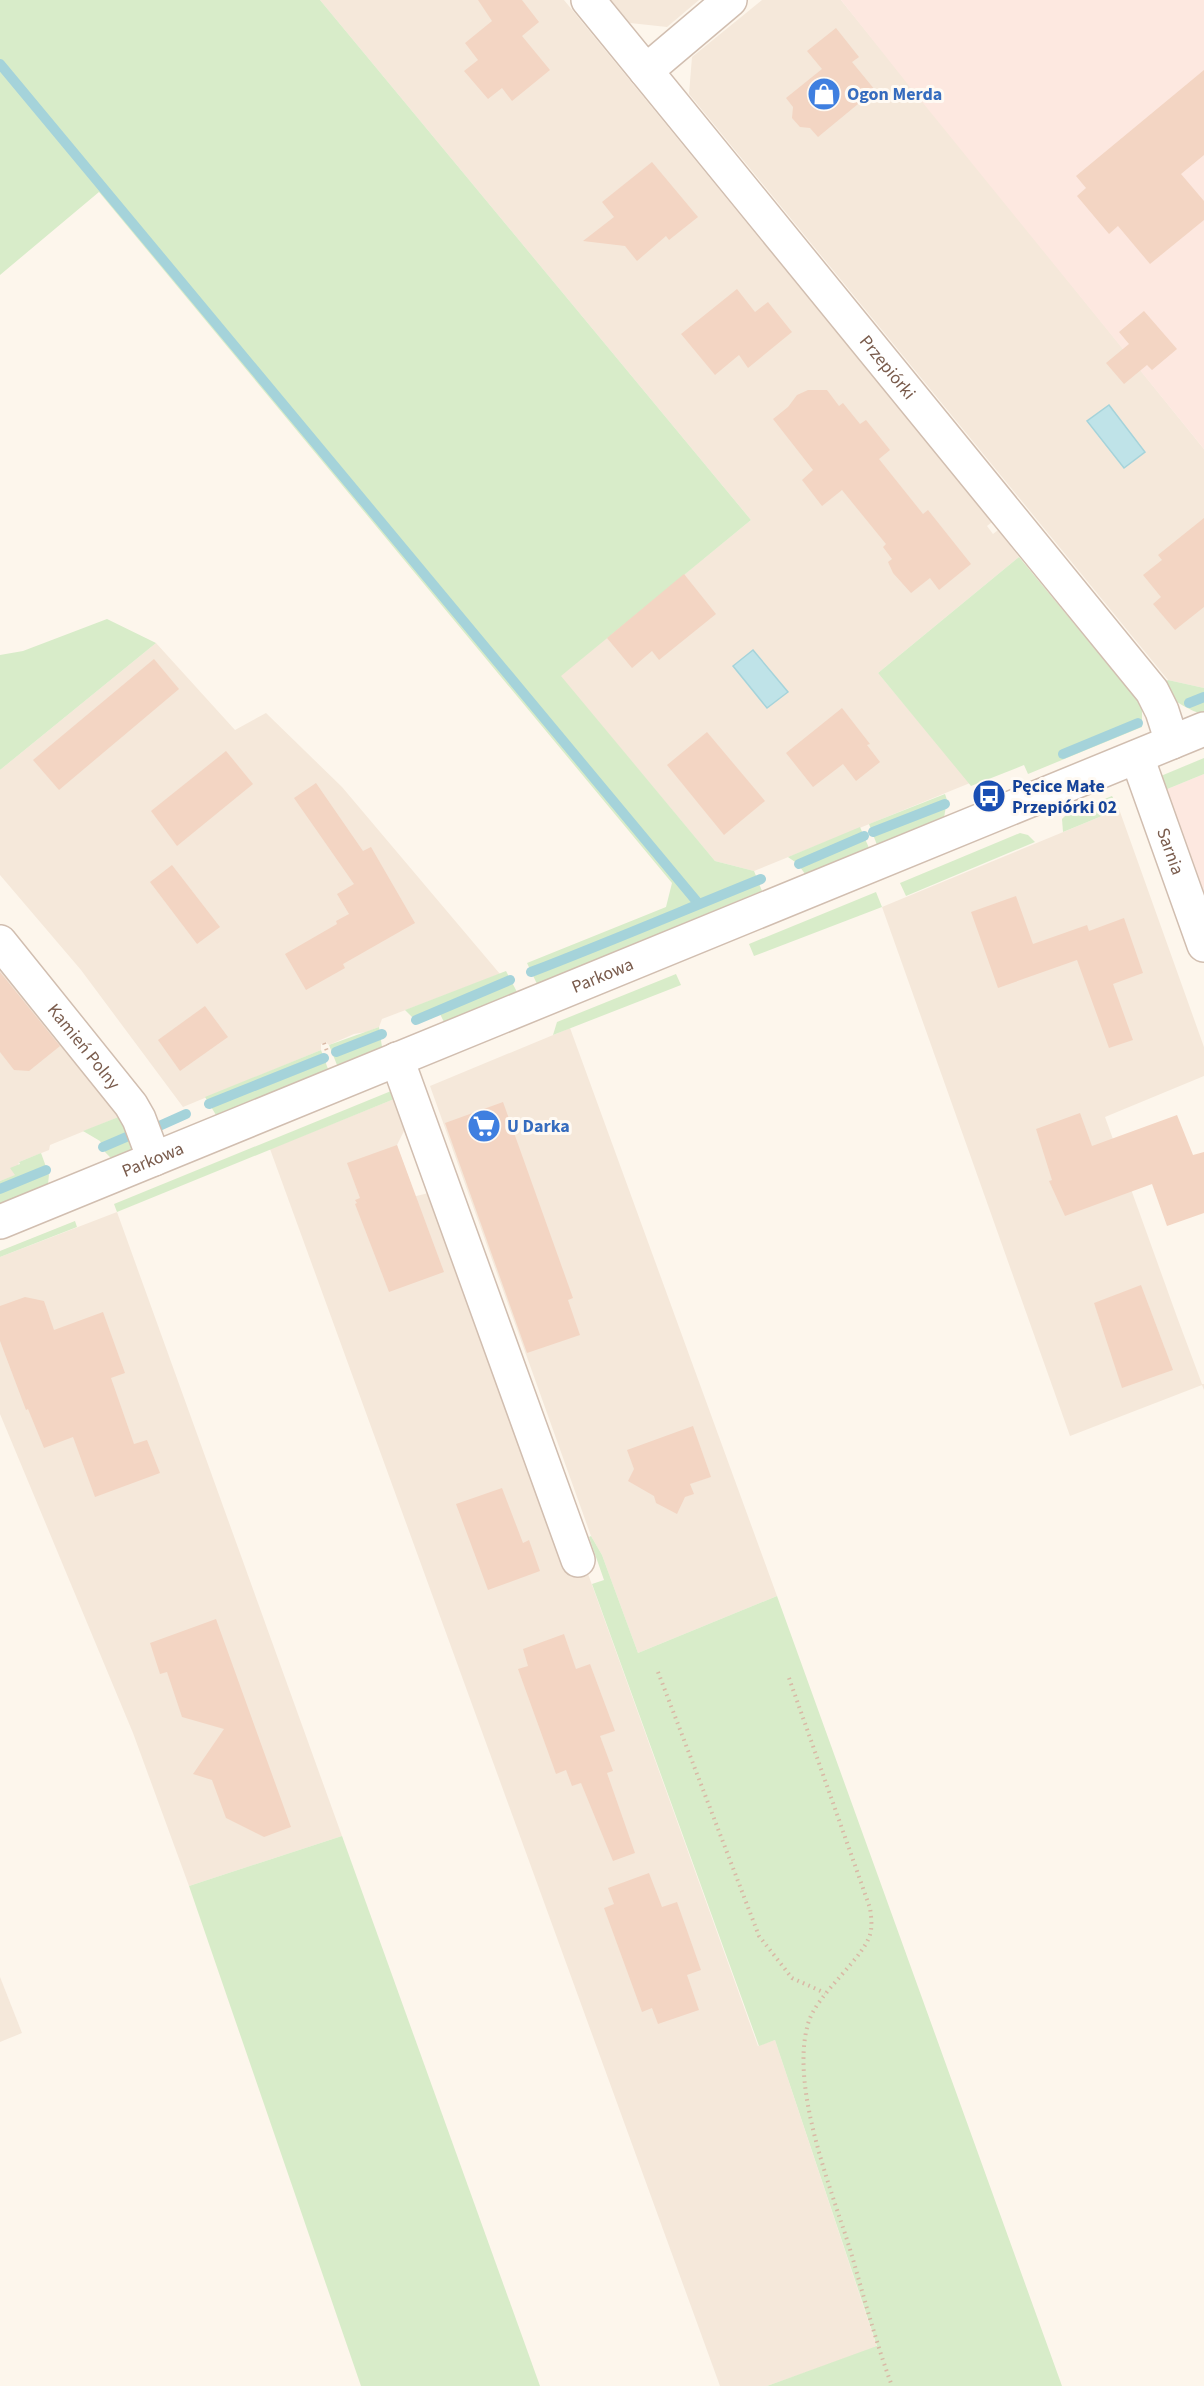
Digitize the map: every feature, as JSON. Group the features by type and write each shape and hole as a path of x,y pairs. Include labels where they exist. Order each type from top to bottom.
{"street":[{"name":"Przepiórki","path":"588,0 1152,691 1162,711 1172,742"},
{"path":"646,71 730,0"},
{"name":"Parkowa","path":"0,1222 1204,729"},
{"name":"Sarnia","path":"1137,757 1204,945"},
{"name":"Kamień Polny","path":"0,942 131,1105 139,1119 154,1159"},
{"path":"396,1059 578,1560"}],"path":[{"path":"658,1672 759,1936 792,1978 825,1993"},
{"path":"789,1678 870,1908 871,1932 865,1945 825,1993 808,2023 803,2062 808,2102 818,2148 892,2386"}],"shaded area":[{"path":"320,0 564,0 992,522 987,526 993,534 998,530 1019,557 878,673 970,783 754,871 715,861 560,676 751,520"},
{"path":"611,0 699,0 667,27 630,23"},
{"path":"762,0 841,0 1204,449 1204,688 1168,680 689,94 692,57"},
{"path":"841,0 1204,0 1204,449 910,87"},
{"path":"156,643 235,730 266,713 342,787 500,974 382,1019 379,1027 354,1034 329,1045 326,1042 321,1044 321,1050 183,1107 81,970 0,875 0,770"},
{"path":"1204,774 1204,895 1198,897 1160,792"},
{"path":"1119,809 1204,1047 1204,1076 1105,1117 1177,1317 1202,1384 1204,1384 1204,1390 1202,1385 1070,1436 882,907"},
{"path":"0,963 126,1114 50,1145 49,1150 19,1162 16,1175 0,1181"},
{"path":"570,1028 777,1596 638,1653 602,1555 591,1536 430,1086"},
{"path":"399,1097 409,1121 397,1145 411,1184 412,1197 433,1192 572,1576 587,1571 758,2046 775,2040 877,2347 767,2386 720,2386 270,1149"},
{"path":"117,1212 342,1836 189,1886 133,1733 0,1414 0,1257"},
{"path":"0,1977 22,2033 0,2042"}],"green space":[{"path":"0,0 320,0 751,520 561,676 715,861 754,871 762,891 537,984 527,963 666,907 672,883 99,192 0,275"},
{"path":"1019,557 1133,695 1138,693 1142,699 1142,727 1028,774 1024,765 971,786 878,673"},
{"path":"107,619 156,643 0,770 0,655 23,651"},
{"path":"1168,680 1204,688 1204,711 1199,713 1193,711 1168,695 1160,686"},
{"path":"1204,758 1204,774 1160,792 1156,778"},
{"path":"945,794 947,800 944,818 877,845 869,824"},
{"path":"1112,796 1119,809 1063,832 1062,819 1067,814"},
{"path":"860,827 869,848 805,874 798,864 788,857"},
{"path":"1020,833 1028,835 1035,842 906,896 900,883"},
{"path":"876,892 882,907 754,956 749,944"},
{"path":"506,971 517,992 444,1022 440,1014 418,1023 405,1010"},
{"path":"676,974 681,985 553,1035 557,1022"},
{"path":"379,1027 382,1047 337,1065 329,1045"},
{"path":"321,1050 328,1069 216,1115 205,1097"},
{"path":"396,1089 399,1097 117,1212 114,1204"},
{"path":"126,1114 137,1148 111,1158 100,1141 83,1131"},
{"path":"41,1153 49,1175 48,1184 0,1204 0,1181 15,1175 10,1168"},
{"path":"75,1221 77,1227 0,1257 0,1251"},
{"path":"591,1536 602,1555 638,1653 777,1596 1062,2386 767,2386 877,2346 775,2040 759,2046 592,1584 604,1580 589,1537"},
{"path":"342,1836 540,2386 361,2386 189,1886"}],"water":[{"path":"1109,405 1145,452 1124,468 1087,421"},
{"path":"753,650 788,692 767,708 733,666"}],"building":[{"path":"478,0 522,0 539,22 522,36 550,70 512,101 502,88 488,99 464,71 478,60 465,43 492,21"},
{"path":"836,28 859,57 852,62 875,90 818,137 810,128 800,127 792,118 793,107 786,98 822,69 807,51"},
{"path":"1204,70 1204,155 1181,174 1204,201 1204,220 1150,264 1118,226 1109,234 1077,196 1086,188 1076,176"},
{"path":"652,162 698,217 669,240 666,236 637,261 625,246 583,241 614,217 602,202"},
{"path":"737,289 755,312 768,302 792,332 748,368 739,355 715,375 681,334"},
{"path":"1144,311 1177,349 1152,370 1147,365 1124,384 1106,363 1129,344 1119,332"},
{"path":"808,390 827,390 839,406 843,403 860,424 866,420 890,450 879,459 923,514 928,510 971,564 939,590 930,578 911,593 893,573 888,562 892,559 883,547 886,544 842,490 822,506 802,480 813,470 773,419 788,407 797,395"},
{"path":"1204,518 1204,607 1175,630 1153,604 1161,597 1143,575 1162,560 1158,555"},
{"path":"684,574 716,614 659,660 652,651 632,668 607,638"},
{"path":"154,659 179,689 59,790 33,760"},
{"path":"842,708 870,744 867,745 880,762 856,781 843,764 813,787 786,753"},
{"path":"707,732 765,801 724,835 667,765"},
{"path":"226,751 253,784 177,846 151,811"},
{"path":"316,783 363,851 371,847 415,923 343,964 345,968 306,990 285,954 337,924 336,921 349,914 337,894 354,884 294,798"},
{"path":"172,865 220,927 197,944 150,882"},
{"path":"1016,896 1033,944 1087,925 1089,931 1124,918 1143,973 1113,984 1133,1040 1109,1048 1077,960 998,988 971,912"},
{"path":"0,972 60,1046 29,1071 14,1070 0,1052"},
{"path":"205,1006 228,1037 180,1071 158,1040"},
{"path":"503,1102 573,1298 568,1300 580,1335 527,1353 445,1123"},
{"path":"1080,1113 1092,1146 1177,1115 1193,1155 1204,1152 1204,1213 1167,1226 1152,1184 1065,1216 1049,1181 1052,1180 1036,1129"},
{"path":"397,1145 444,1272 389,1292 355,1204 357,1203 355,1200 360,1198 347,1163"},
{"path":"1141,1285 1173,1370 1122,1388 1094,1303"},
{"path":"25,1297 44,1301 54,1330 103,1312 125,1373 111,1378 134,1444 147,1440 160,1473 95,1497 73,1437 44,1448 28,1409 26,1410 0,1341 0,1306"},
{"path":"693,1426 711,1477 690,1484 694,1494 685,1497 677,1514 656,1503 654,1496 628,1481 634,1469 627,1450"},
{"path":"502,1488 523,1543 529,1540 540,1571 488,1590 456,1504"},
{"path":"216,1619 291,1827 264,1837 226,1818 212,1780 193,1774 224,1729 182,1717 167,1672 160,1674 150,1643"},
{"path":"564,1634 576,1669 590,1664 615,1731 600,1736 613,1771 607,1773 635,1853 613,1861 581,1783 572,1786 566,1770 556,1774 518,1669 528,1666 523,1649"},
{"path":"649,1873 662,1907 677,1902 701,1970 687,1975 699,2010 658,2024 652,2008 642,2012 604,1908 614,1904 608,1888"}],"waterway":[{"path":"0,64 698,903"},
{"path":"1189,703 1204,697"},
{"path":"1063,754 1138,723"},
{"path":"873,832 945,804"},
{"path":"799,864 864,836"},
{"path":"531,972 761,879"},
{"path":"416,1020 510,980"},
{"path":"336,1052 382,1034"},
{"path":"209,1104 324,1058"},
{"path":"157,1127 186,1114"},
{"path":"103,1147 131,1135"},
{"path":"0,1189 46,1170"}],"place":[{"name":"Ogon Merda","path":"824,94"},
{"name":"Pęcice Małe Przepiórki 02","path":"989,796"},
{"name":"U Darka","path":"484,1126"}]}
